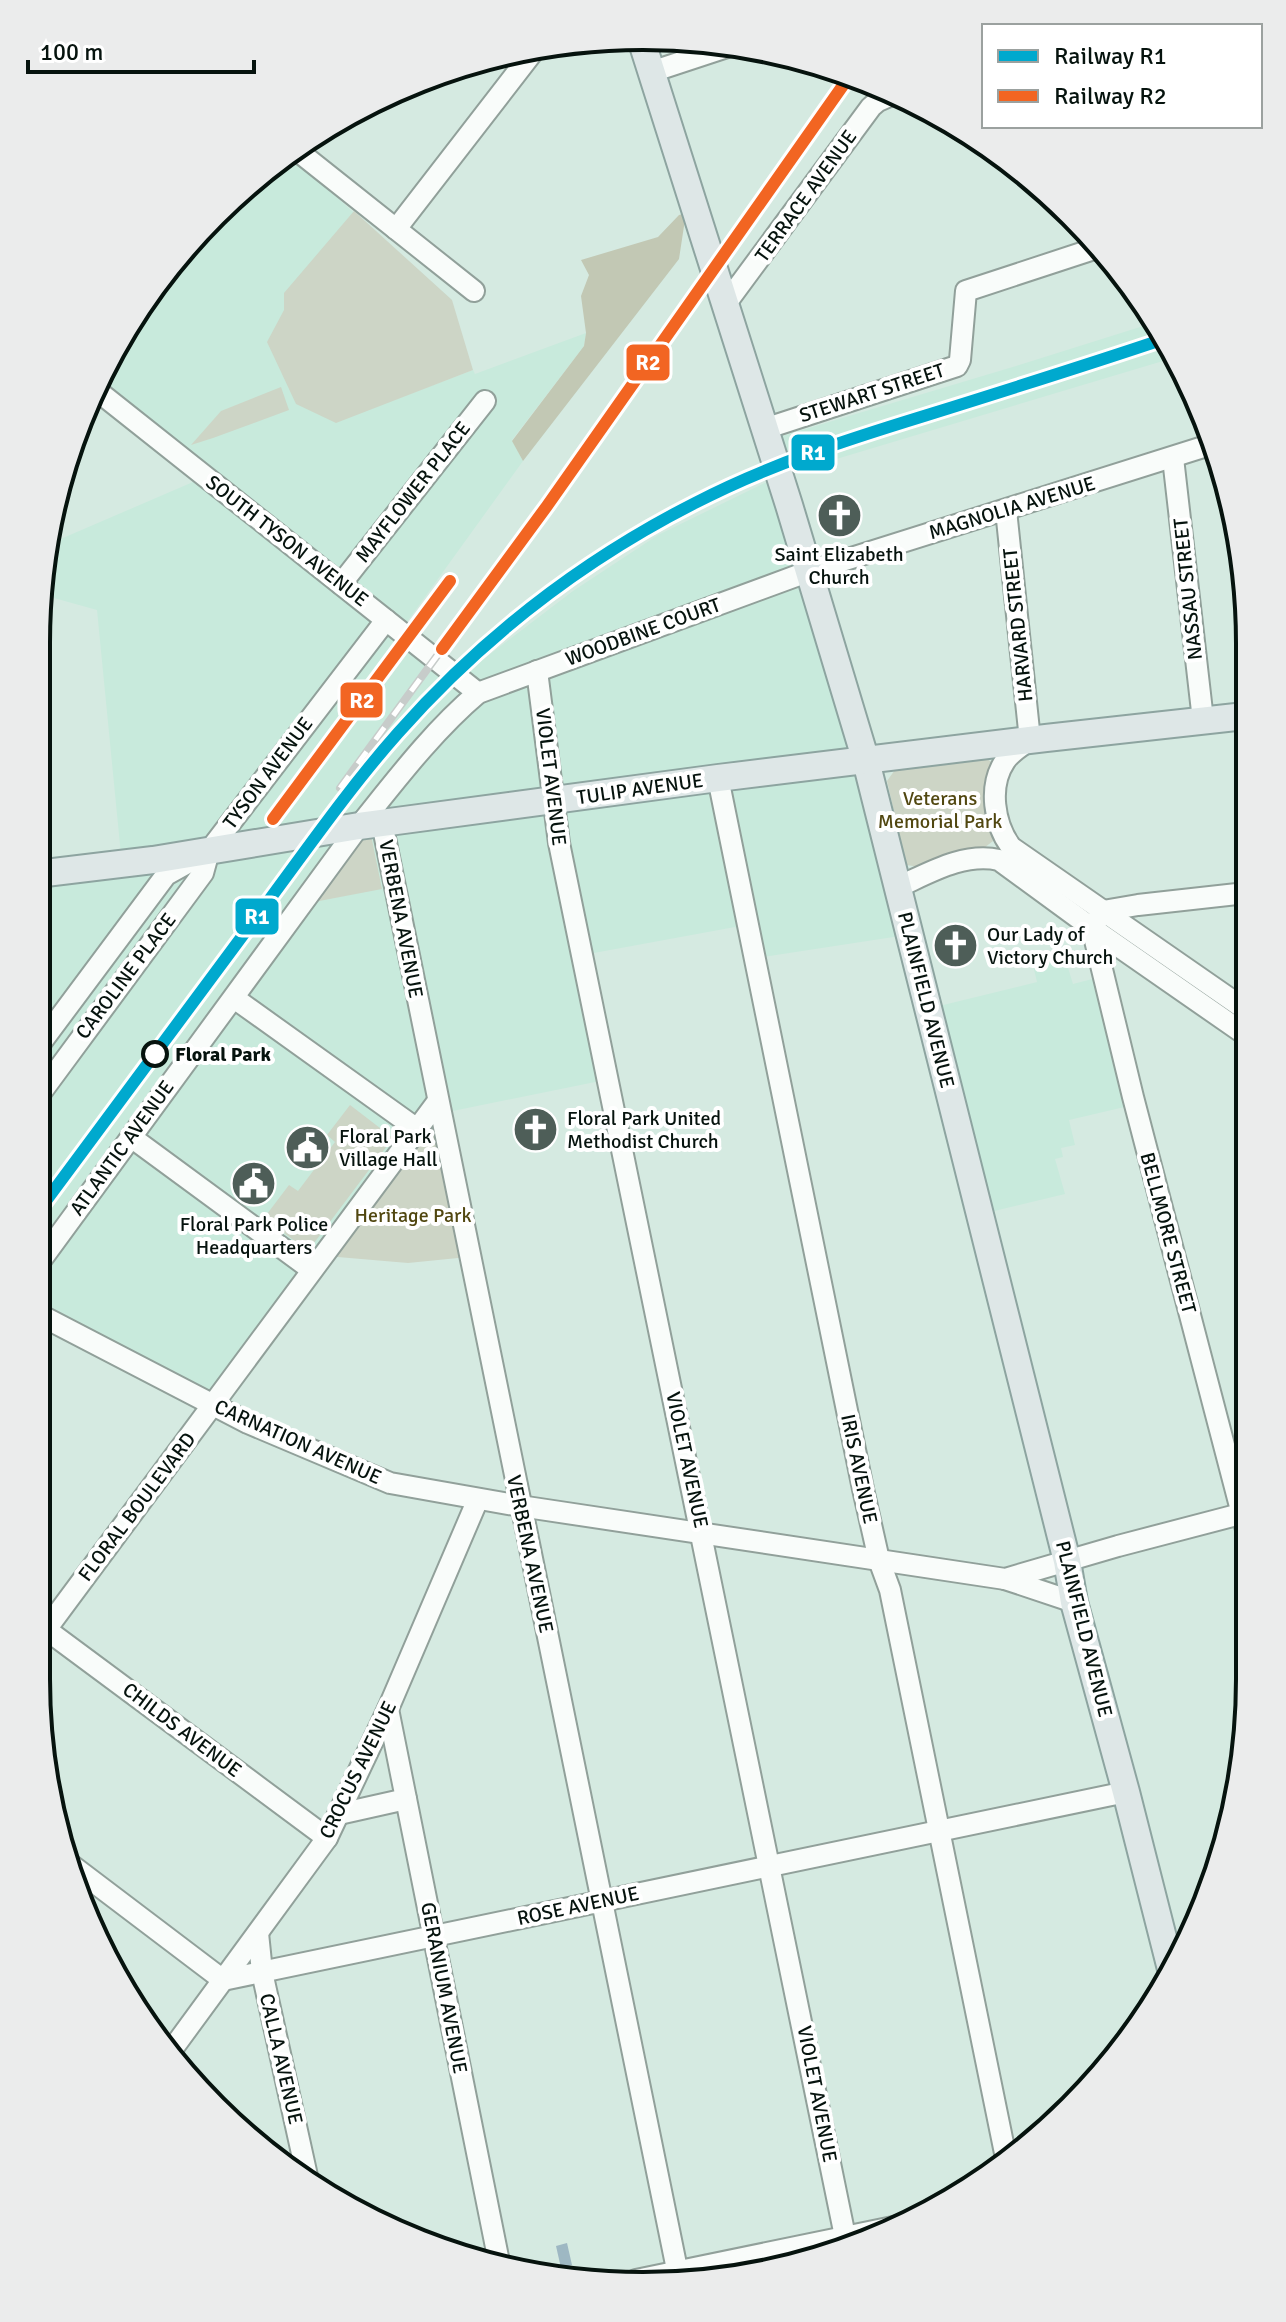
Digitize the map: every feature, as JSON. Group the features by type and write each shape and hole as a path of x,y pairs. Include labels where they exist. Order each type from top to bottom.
{"main road":[{"name":"PLAINFIELD AVENUE","path":"644,50 866,761 1067,1561 1074,1602 1168,1955"},
{"name":"TULIP AVENUE","path":"50,872 209,851 371,824 718,778 1236,717"}],"street":[{"path":"651,72 707,54"},
{"path":"396,229 526,61"},
{"name":"TERRACE AVENUE","path":"724,306 871,107 881,100"},
{"path":"305,157 474,291"},
{"name":"STEWART STREET","path":"764,429 957,366 966,291 1088,251"},
{"name":"SOUTH TYSON AVENUE","path":"104,396 478,693"},
{"name":"MAYFLOWER PLACE","path":"341,584 485,401"},
{"name":"MAGNOLIA AVENUE","path":"807,572 1203,447"},
{"name":"NASSAU STREET","path":"1173,458 1203,720"},
{"name":"HARVARD STREET","path":"1006,510 1030,740"},
{"name":"WOODBINE COURT","path":"478,693 807,572"},
{"name":"TYSON AVENUE","path":"209,851 386,620"},
{"name":"VIOLET AVENUE","path":"537,671 559,843 845,2237"},
{"name":"ATLANTIC AVENUE","path":"50,1248 234,998 371,824 401,774 478,693"},
{"path":"1030,740 1004,762 997,780 995,805 1005,854 1216,1002 1236,1024"},
{"name":"IRIS AVENUE","path":"718,778 879,1560 890,1590 1004,2149"},
{"name":"VERBENA AVENUE","path":"371,824 438,1101 677,2271"},
{"path":"50,1031 166,875 209,851"},
{"name":"CAROLINE PLACE","path":"50,1080 203,873 209,851"},
{"path":"898,887 961,861 1005,854"},
{"path":"1097,919 1138,905 1236,894"},
{"name":"BELLMORE STREET","path":"1097,919 1133,1097 1236,1480"},
{"path":"234,998 417,1129"},
{"path":"1216,1002 1236,1007"},
{"name":"FLORAL BOULEVARD","path":"50,1618 213,1405 438,1101"},
{"path":"131,1137 312,1270"},
{"name":"CARNATION AVENUE","path":"50,1320 248,1423 390,1483 520,1506 1005,1579 1074,1602"},
{"name":"CROCUS AVENUE","path":"176,2044 327,1838 388,1709 478,1499"},
{"name":"CARNATION AVENUE","path":"1005,1579 1236,1515"},
{"name":"CHILDS AVENUE","path":"50,1640 327,1838"},
{"name":"GERANIUM AVENUE","path":"388,1709 497,2254"},
{"name":"ROSE AVENUE","path":"223,1980 1126,1792"},
{"path":"339,1814 406,1799"},
{"path":"82,1873 223,1980"},
{"name":"CALLA AVENUE","path":"258,1933 262,1972 305,2165"},
{"path":"746,2263 795,2252"}],"shaded area":[{"path":"297,162 452,300 336,422 473,370 475,374 586,333 584,346 512,440 523,461 404,626 464,674 573,591 658,535 777,477 779,437 1144,326 1164,361 783,475 900,936 763,957 735,927 572,957 605,1080 438,1114 215,1404 50,1322 50,874 122,865 97,610 52,598 59,540 200,479 107,389 129,346 197,252 252,197"},
{"path":"686,213 679,259 523,461 512,441 584,346 586,333 581,296 589,275 581,260 658,237 679,215"},
{"path":"1065,958 1073,984 1100,977 1133,1105 1069,1120 1075,1145 1061,1148 1063,1157 1055,1159 1065,1194 982,1214 931,1008 1037,982 1033,965"}],"green space":[{"path":"354,211 452,300 473,370 336,423 296,404 267,342 284,310 284,293"},
{"path":"281,387 289,410 191,445 221,411"},
{"name":"Veterans Memorial Park","path":"984,757 993,763 986,804 993,841 984,848 920,867 906,865 887,781 897,767"},
{"path":"371,835 382,889 314,902 354,839"},
{"path":"350,1105 393,1138 308,1251 264,1218 289,1185 298,1191 335,1142 327,1135"},
{"name":"Heritage Park","path":"437,1107 468,1257 408,1263 326,1256"}],"water":[{"path":"567,2243 572,2265 561,2266 556,2246"}],"railway":[{"path":"340,788 514,551 843,85"},
{"path":"752,476 848,440 1154,342"},
{"path":"394,657 422,618"}],"rail line":[{"name":"R2","path":"442,649 547,506 843,85"},
{"name":"R1","path":"50,1195 378,756 464,665 536,604 654,525 779,465 1154,342"},
{"name":"R2","path":"273,819 450,581"}],"place":[{"name":"Saint Elizabeth Church","path":"839,515"},
{"name":"Our Lady of Victory Church","path":"956,946"},
{"name":"Floral Park","path":"155,1054"},
{"name":"Floral Park United Methodist Church","path":"536,1130"},
{"name":"Floral Park Village Hall","path":"308,1147"},
{"name":"Floral Park Police Headquarters","path":"254,1184"}]}
